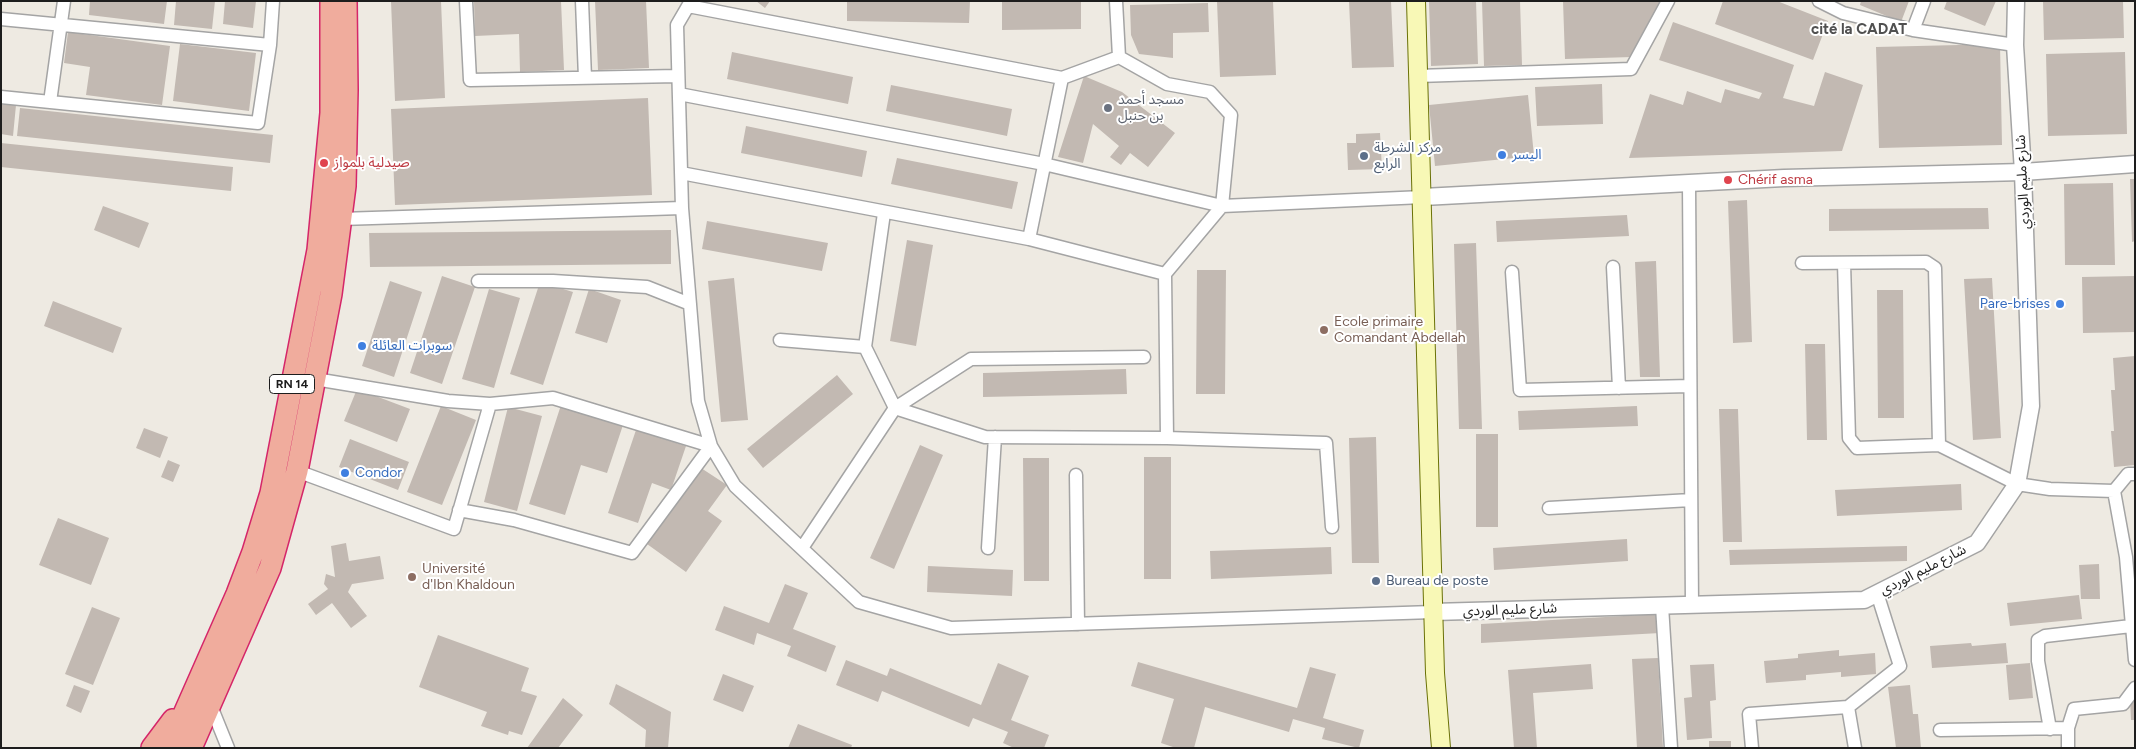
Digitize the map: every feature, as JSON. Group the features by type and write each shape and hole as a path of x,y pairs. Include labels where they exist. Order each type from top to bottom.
{"highway":[{"name":"RN 14","path":"169,748 237,594 253,552 271,493 318,250 331,113 331,1"},
{"name":"RN 14","path":"192,748 270,568 297,472 331,294 345,186 346,1"},
{"path":"152,748 192,696"},
{"path":"200,748 211,706"}],"main road":[{"path":"1416,1 1435,673 1441,748"}],"street":[{"path":"50,102 64,1"},
{"path":"1,97 258,123 270,45 273,1"},
{"path":"466,1 470,80 678,76"},
{"path":"582,1 585,78"},
{"path":"1116,1 1120,57"},
{"path":"1418,76 1631,69 1668,1"},
{"path":"1819,1 1845,7 1913,30 2015,45"},
{"path":"1913,30 1924,1"},
{"name":"شارع مليم الوردي","path":"1434,612 1864,600 1977,543 2017,484 2031,406 2023,172 2015,45 2016,1"},
{"path":"1167,438 1165,274 1222,206 1231,115 1210,92 1167,84 1120,57 1062,78 689,4 677,25 678,76 682,208 698,401 711,446 734,486 859,602 951,628 1434,612"},
{"path":"1,19 270,45"},
{"path":"1029,239 1062,78"},
{"path":"679,94 1044,164 1222,206 1794,178 2023,172 2135,164"},
{"path":"681,174 1029,239 1165,274"},
{"path":"1689,184 1692,605"},
{"path":"341,219 682,208"},
{"path":"884,213 865,347 895,408 985,437 1167,438 1326,443 1332,527"},
{"path":"1802,263 1926,262 1935,268 1939,444"},
{"path":"1844,263 1849,438 1857,448 1939,444 2017,484 2050,489 2114,491"},
{"path":"1613,267 1619,388"},
{"path":"1512,272 1520,390 1690,386"},
{"path":"478,281 553,281 647,287 690,304"},
{"path":"780,340 865,347"},
{"path":"802,548 895,408 971,359 1144,357"},
{"path":"315,379 448,401 490,404 553,398 711,446"},
{"path":"297,472 454,529 490,404"},
{"path":"988,548 995,437"},
{"path":"459,510 514,520 632,553 711,446"},
{"path":"2114,491 2128,474 2135,474"},
{"path":"1076,475 1078,624"},
{"path":"2114,491 2130,556 2131,626 2135,660"},
{"path":"1549,508 1691,500"},
{"path":"1752,748 1749,714 1848,707 1900,666 1877,593"},
{"path":"1662,606 1671,748"},
{"path":"2050,729 2038,661 2038,640 2045,636 2131,626"},
{"path":"2068,748 2068,728 2074,709 2123,704 2135,688"},
{"path":"211,706 228,748"},
{"path":"1848,707 1855,748"},
{"path":"1940,730 2068,728"}],"building":[{"path":"90,1 167,1 164,24 89,15"},
{"path":"176,1 215,1 212,29 174,25"},
{"path":"225,1 256,1 253,28 223,24"},
{"path":"391,1 441,1 445,98 395,101"},
{"path":"474,1 561,1 564,70 520,72 519,34 475,36"},
{"path":"595,1 646,1 649,68 598,70"},
{"path":"756,1 770,1 765,8"},
{"path":"847,1 970,1 969,23 847,21"},
{"path":"1002,1 1081,1 1081,29 1002,30"},
{"path":"1217,1 1273,1 1276,75 1220,77"},
{"path":"1349,1 1391,1 1394,67 1352,68"},
{"path":"1429,1 1476,1 1478,64 1431,66"},
{"path":"1482,1 1520,1 1522,65 1484,66"},
{"path":"1563,1 1660,1 1632,57 1565,59"},
{"path":"1723,1 1777,1 1828,21 1813,60 1715,24"},
{"path":"1861,1 1909,1 1901,22 1860,5"},
{"path":"1947,1 1996,1 1985,26 1944,9"},
{"path":"2043,1 2123,1 2124,38 2044,40"},
{"path":"1208,3 1209,32 1173,33 1173,58 1139,54 1131,35 1130,5"},
{"path":"1673,22 1794,65 1783,98 1814,106 1825,72 1863,85 1842,151 1629,158 1650,94 1683,105 1687,91 1721,103 1725,89 1759,99 1762,93 1659,60"},
{"path":"68,32 170,46 162,105 86,95 90,67 64,63"},
{"path":"180,44 256,53 249,111 173,101"},
{"path":"2000,44 2002,145 1879,148 1876,47"},
{"path":"732,52 853,77 848,104 727,79"},
{"path":"2125,52 2127,134 2048,136 2046,54"},
{"name":"مسجد أحمد بن حنبل","path":"1084,76 1122,92 1175,133 1148,167 1130,153 1121,165 1110,157 1119,146 1093,124 1083,163 1058,157"},
{"path":"1602,84 1603,124 1537,126 1535,87"},
{"path":"891,85 1012,109 1007,136 886,111"},
{"path":"1528,95 1534,156 1435,166 1429,105"},
{"path":"648,98 652,195 395,205 391,109"},
{"path":"1,104 16,105 13,136 1,134"},
{"path":"20,108 273,135 270,163 17,136"},
{"path":"746,126 867,151 862,177 741,153"},
{"name":"مركز الشرطة الرابع","path":"1380,133 1382,169 1348,170 1347,143 1356,143 1356,134"},
{"path":"1,143 233,167 231,191 1,167"},
{"path":"897,158 1018,182 1012,209 891,184"},
{"path":"2130,179 2135,179 2135,241 2132,242"},
{"path":"2113,183 2115,265 2065,265 2064,184"},
{"path":"1747,200 1752,342 1733,343 1728,201"},
{"path":"103,206 149,223 139,248 94,230"},
{"path":"1988,208 1989,229 1829,231 1829,209"},
{"path":"1627,215 1629,236 1497,242 1496,221"},
{"path":"707,221 828,243 822,271 702,249"},
{"path":"671,230 671,264 370,267 369,233"},
{"path":"907,240 933,245 916,346 890,341"},
{"path":"1476,243 1482,429 1459,429 1454,244"},
{"path":"1656,261 1660,377 1640,377 1635,262"},
{"path":"1197,270 1226,270 1225,394 1196,394"},
{"path":"442,276 475,287 442,384 410,373"},
{"path":"2135,276 2135,332 2083,333 2082,277"},
{"path":"734,278 748,420 721,422 708,281"},
{"path":"1992,278 2001,438 1973,440 1964,279"},
{"path":"390,281 422,292 394,377 362,366"},
{"path":"540,282 573,292 543,385 510,374"},
{"path":"489,289 520,298 494,388 462,379"},
{"path":"589,289 621,300 607,343 575,333"},
{"path":"1877,290 1903,290 1904,418 1878,418"},
{"path":"53,301 122,328 113,353 44,326"},
{"path":"1805,344 1825,344 1827,440 1807,440"},
{"path":"2135,356 2135,465 2114,467 2111,431 2114,431 2111,390 2115,390 2113,358"},
{"path":"1126,369 1127,394 983,397 983,373"},
{"path":"837,375 853,394 763,468 747,449"},
{"path":"357,389 410,409 397,442 344,421"},
{"path":"561,405 623,425 607,473 581,465 565,515 529,504"},
{"path":"441,406 476,420 442,505 407,492"},
{"path":"1637,406 1638,426 1519,430 1518,411"},
{"path":"508,407 542,416 517,511 484,502"},
{"path":"1719,409 1738,409 1742,542 1723,542"},
{"path":"144,428 168,437 160,458 136,448"},
{"path":"636,430 686,446 671,490 652,483 638,523 608,513"},
{"path":"1476,434 1498,434 1498,527 1476,527"},
{"path":"1376,437 1379,563 1352,563 1349,438"},
{"path":"350,439 409,462 398,490 339,467"},
{"path":"920,445 943,455 894,569 870,558"},
{"path":"1144,457 1171,457 1171,579 1144,579"},
{"path":"1023,458 1049,458 1049,581 1024,581"},
{"path":"168,460 180,465 173,482 161,477"},
{"path":"701,468 727,485 708,511 722,521 686,572 647,544"},
{"path":"1961,484 1962,510 1837,516 1835,490"},
{"path":"58,518 109,538 91,585 39,565"},
{"path":"1627,539 1628,561 1494,570 1493,548"},
{"path":"346,543 349,561 380,556 384,579 352,584 348,592 367,616 351,628 332,603 316,615 308,604 328,589 324,584 326,574 335,577 331,546"},
{"path":"1907,546 1907,561 1730,565 1729,550"},
{"path":"1331,547 1332,574 1211,579 1210,551"},
{"path":"2099,564 2100,599 2081,599 2079,565"},
{"path":"928,566 1013,570 1012,596 927,592"},
{"path":"785,584 808,593 793,629 836,646 826,672 787,656 791,646 757,633 754,645 715,630 724,606 769,623"},
{"path":"2079,595 2082,619 2010,626 2007,603"},
{"path":"92,607 120,618 93,685 65,674"},
{"path":"1659,614 1660,633 1481,643 1481,624"},
{"path":"438,635 529,668 521,691 537,696 522,735 509,731 508,735 481,726 487,712 419,687"},
{"path":"1971,643 1972,646 2006,643 2008,663 1932,668 1930,646"},
{"path":"1839,650 1839,656 1875,653 1876,674 1841,677 1841,672 1806,675 1806,680 1766,683 1764,661 1798,658 1798,654"},
{"path":"1658,658 1663,748 1637,748 1632,659"},
{"path":"846,660 887,676 890,668 981,705 998,663 1029,676 1011,720 1049,735 1044,748 1014,748 1003,743 1008,732 973,718 969,727 882,691 878,702 836,685"},
{"path":"1138,662 1297,708 1310,667 1336,674 1323,718 1364,730 1359,748 1322,739 1325,728 1293,719 1289,732 1205,707 1194,748 1176,748 1161,743 1174,699 1131,686"},
{"path":"2030,663 2033,698 2009,700 2006,665"},
{"path":"1591,664 1593,689 1533,693 1537,748 1514,748 1508,670"},
{"path":"1714,664 1716,700 1710,701 1712,738 1687,740 1684,698 1692,697 1690,665"},
{"path":"723,674 754,686 743,712 713,700"},
{"path":"616,684 671,712 668,748 645,748 646,730 609,704"},
{"path":"74,685 90,691 81,713 66,706"},
{"path":"1910,685 1913,714 1918,714 1921,748 1896,748 1888,687"},
{"path":"563,698 583,715 558,748 527,748"},
{"path":"2130,699 2135,699 2135,720 2131,720"},
{"path":"798,724 852,745 851,748 788,748"},
{"path":"1709,741 1731,741 1731,748 1709,748"}],"place":[{"name":"مسجد أحمد بن حنبل","path":"1108,108"},
{"name":"اليسر","path":"1502,155"},
{"name":"مركز الشرطة الرابع","path":"1364,156"},
{"name":"صيدلية بلمواز","path":"324,163"},
{"name":"Chérif asma","path":"1728,180"},
{"name":"Pare-brises","path":"2060,304"},
{"name":"Ecole primaire Comandant Abdellah","path":"1324,330"},
{"name":"سوبرات العائلة","path":"362,346"},
{"name":"Condor","path":"345,473"},
{"name":"Université d'Ibn Khaldoun","path":"412,577"},
{"name":"Bureau de poste","path":"1376,581"}],"district":[{"name":"cité la CADAT","path":"1859,30"}]}
